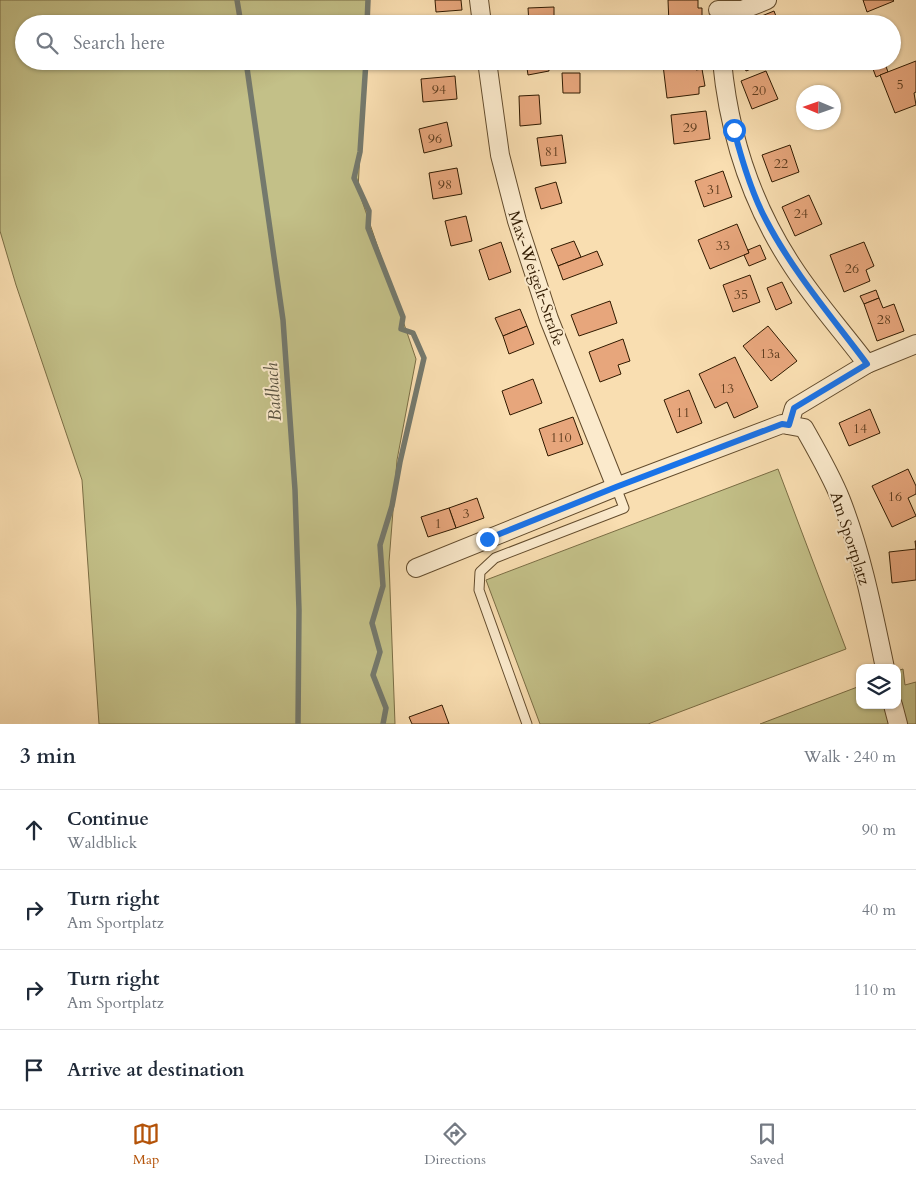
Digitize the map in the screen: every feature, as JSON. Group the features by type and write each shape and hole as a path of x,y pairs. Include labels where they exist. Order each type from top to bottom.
{"street":[{"path":"479,0 481,15"},
{"path":"718,11 742,10 767,0"},
{"name":"Max-Weigelt-Straße","path":"488,70 500,155 517,221 549,319 616,487"},
{"path":"723,70 728,110 750,184 765,219 794,269 867,364"},
{"path":"416,568 616,487 782,424 789,425 794,408 867,364 916,344"},
{"name":"Am Sportplatz","path":"789,425 804,428 819,454 840,499 863,567 884,664"},
{"path":"894,709 898,724"}],"lane":[{"path":"528,724 479,590 480,572 495,558 624,508 616,487"}],"shaded area":[{"path":"0,0 368,0 367,15 15,15 15,70 365,70 358,189 416,359 397,460 389,562 395,724 99,724 82,480 16,285 0,231"},
{"path":"778,469 846,649 648,724 540,724 486,580"},
{"path":"903,669 905,685 916,682 916,724 760,724 856,688 856,709 901,709 901,670"}],"building":[{"path":"435,0 461,0 462,10 436,12"},
{"path":"668,0 698,0 698,8 702,8 702,15 669,15"},
{"path":"863,0 893,0 894,1 867,12"},
{"path":"554,7 554,15 528,15 528,8"},
{"path":"774,11 776,15 764,15"},
{"path":"916,61 916,92 914,93 916,105 895,113 880,75 893,70 901,70 901,67"},
{"path":"527,70 549,70 549,71 528,75"},
{"path":"664,70 702,70 705,86 699,87 699,94 667,98"},
{"path":"873,70 887,70 888,72 876,77"},
{"path":"766,71 778,99 752,109 741,81"},
{"path":"562,73 580,73 580,93 563,93"},
{"path":"455,76 457,99 423,102 421,79"},
{"path":"539,95 541,124 520,126 519,96"},
{"path":"706,111 710,139 674,144 671,115"},
{"path":"447,122 452,146 424,153 419,129"},
{"path":"562,135 566,163 541,166 537,138"},
{"path":"790,145 799,172 772,182 762,155"},
{"path":"457,168 462,194 433,199 429,173"},
{"path":"723,171 732,197 704,207 695,181"},
{"path":"556,182 562,203 541,209 535,188"},
{"path":"809,195 822,224 795,236 782,207"},
{"path":"466,216 472,241 451,246 445,221"},
{"path":"737,224 749,253 710,269 698,240"},
{"path":"574,241 581,257 558,266 551,249"},
{"path":"501,242 511,272 489,280 479,250"},
{"path":"864,242 874,266 866,270 870,281 844,292 830,255"},
{"path":"760,245 766,259 749,266 744,255 749,253 748,250"},
{"path":"597,251 603,265 563,280 558,266"},
{"path":"750,275 760,302 733,312 723,285"},
{"path":"782,282 792,303 776,310 767,288"},
{"path":"876,290 879,298 864,304 860,296"},
{"path":"879,298 883,308 894,304 904,331 877,341 864,304"},
{"path":"610,301 617,323 579,336 571,315"},
{"path":"520,309 527,326 503,336 495,318"},
{"path":"527,326 534,344 509,354 503,336"},
{"path":"768,326 797,361 771,381 743,346"},
{"path":"623,339 630,361 618,365 621,374 600,382 589,352"},
{"path":"735,357 758,407 734,418 727,402 715,408 699,374"},
{"path":"533,379 542,403 510,415 502,391"},
{"path":"689,390 702,423 677,433 664,400"},
{"path":"870,409 880,433 849,446 839,423"},
{"path":"573,417 583,444 548,456 539,429"},
{"path":"908,469 916,486 916,494 908,498 916,516 892,527 872,486"},
{"path":"477,498 484,518 456,528 449,508"},
{"path":"449,508 456,528 428,537 421,517"},
{"path":"916,549 916,580 892,583 889,552"},
{"path":"442,705 449,724 412,724 409,717"}],"waterway":[{"name":"Badbach","path":"237,0 240,15"},
{"path":"367,15 368,0"},
{"name":"Badbach","path":"247,70 283,320 295,490 299,610 298,724"},
{"path":"365,70 360,152 354,178 369,211 368,228 403,317 401,329 413,333 424,358 392,506 380,545 383,586 372,623 380,652 373,675 386,708 383,724"}],"route":[{"path":"487,539 616,487 782,424 789,425 794,408 867,364 794,269 765,219 750,184 734,130"}]}
